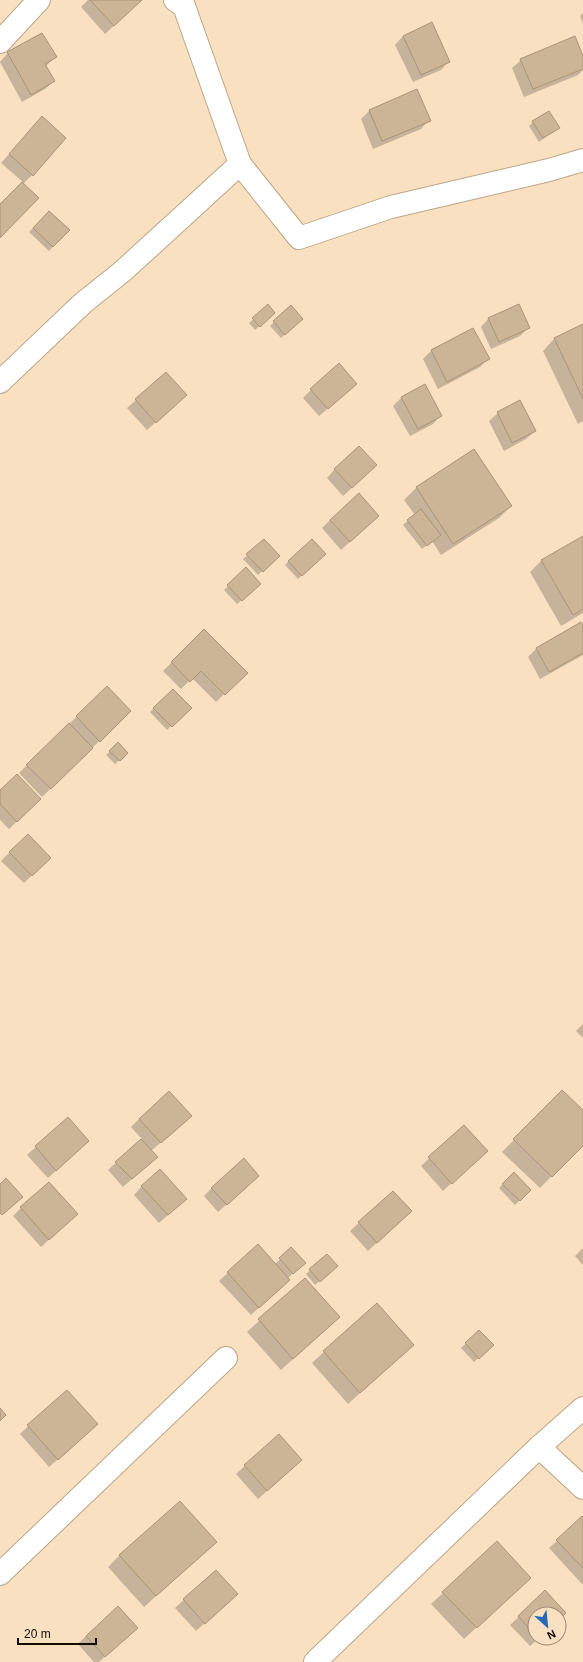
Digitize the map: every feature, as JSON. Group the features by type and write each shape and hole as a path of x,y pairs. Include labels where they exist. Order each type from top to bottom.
{"street":[{"path":"0,42 39,0"},
{"path":"175,0 184,6 240,164 299,238 391,207 550,170 583,160"},
{"path":"0,382 83,302 123,271 240,164"},
{"path":"0,1574 226,1358"},
{"path":"315,1662 539,1447 583,1408"},
{"path":"539,1447 583,1488"}],"building":[{"path":"90,0 142,0 114,26"},
{"path":"432,22 450,62 421,75 403,36"},
{"path":"42,33 57,57 45,64 55,81 31,95 7,52"},
{"path":"575,36 583,56 583,69 533,89 520,59"},
{"path":"417,89 431,121 382,141 369,110"},
{"path":"549,111 560,128 543,138 532,121"},
{"path":"42,116 66,138 33,176 9,154"},
{"path":"22,182 39,198 0,238 0,204"},
{"path":"49,211 70,230 53,247 33,228"},
{"path":"268,304 275,313 260,327 252,318"},
{"path":"519,304 530,328 499,342 488,318"},
{"path":"291,305 303,319 285,335 273,321"},
{"path":"583,324 583,399 554,338"},
{"path":"473,328 490,359 447,382 431,350"},
{"path":"339,363 357,384 328,409 310,389"},
{"path":"166,372 187,395 156,423 135,399"},
{"path":"425,384 442,416 418,429 401,397"},
{"path":"520,400 536,431 512,443 497,412"},
{"path":"359,446 377,465 352,488 334,469"},
{"path":"474,449 512,506 453,544 416,487"},
{"path":"359,493 379,516 350,542 330,520"},
{"path":"421,509 441,535 427,546 407,520"},
{"path":"583,536 583,609 573,615 541,560"},
{"path":"264,539 280,556 263,572 246,554"},
{"path":"312,539 326,554 302,576 288,561"},
{"path":"246,567 261,584 242,601 227,585"},
{"path":"581,622 583,625 583,653 549,672 536,648"},
{"path":"204,629 248,673 225,695 201,671 190,682 171,662"},
{"path":"107,686 131,711 100,742 76,716"},
{"path":"173,689 192,708 172,727 153,708"},
{"path":"69,723 93,748 51,789 26,765"},
{"path":"118,742 128,753 120,761 109,751"},
{"path":"17,774 41,799 17,822 0,804 0,790"},
{"path":"28,834 51,858 32,876 9,852"},
{"path":"562,1090 583,1110 583,1146 552,1177 513,1139"},
{"path":"169,1091 192,1116 161,1143 139,1119"},
{"path":"68,1117 89,1141 56,1171 35,1146"},
{"path":"464,1125 488,1151 452,1184 428,1157"},
{"path":"141,1139 158,1157 132,1179 115,1162"},
{"path":"244,1158 259,1176 227,1205 211,1188"},
{"path":"160,1169 187,1199 168,1215 141,1186"},
{"path":"514,1172 531,1190 520,1201 502,1184"},
{"path":"6,1178 23,1197 2,1215 0,1213 0,1184"},
{"path":"49,1182 78,1214 49,1240 20,1207"},
{"path":"393,1191 412,1211 377,1243 358,1222"},
{"path":"258,1244 290,1280 259,1308 227,1272"},
{"path":"291,1247 306,1263 293,1274 279,1258"},
{"path":"327,1254 338,1266 320,1282 309,1269"},
{"path":"305,1278 340,1317 293,1359 258,1319"},
{"path":"377,1303 414,1345 360,1393 323,1351"},
{"path":"479,1330 494,1345 479,1359 465,1343"},
{"path":"67,1390 98,1424 58,1460 27,1425"},
{"path":"0,1408 6,1415 0,1421"},
{"path":"279,1434 302,1460 267,1491 244,1465"},
{"path":"180,1501 217,1542 156,1596 119,1555"},
{"path":"582,1516 583,1517 583,1568 556,1540"},
{"path":"497,1541 531,1578 477,1628 442,1592"},
{"path":"216,1570 238,1594 205,1624 183,1599"},
{"path":"545,1590 560,1606 528,1606"},
{"path":"118,1606 138,1628 105,1657 86,1636"},
{"path":"527,1607 527,1626 518,1616"}]}
